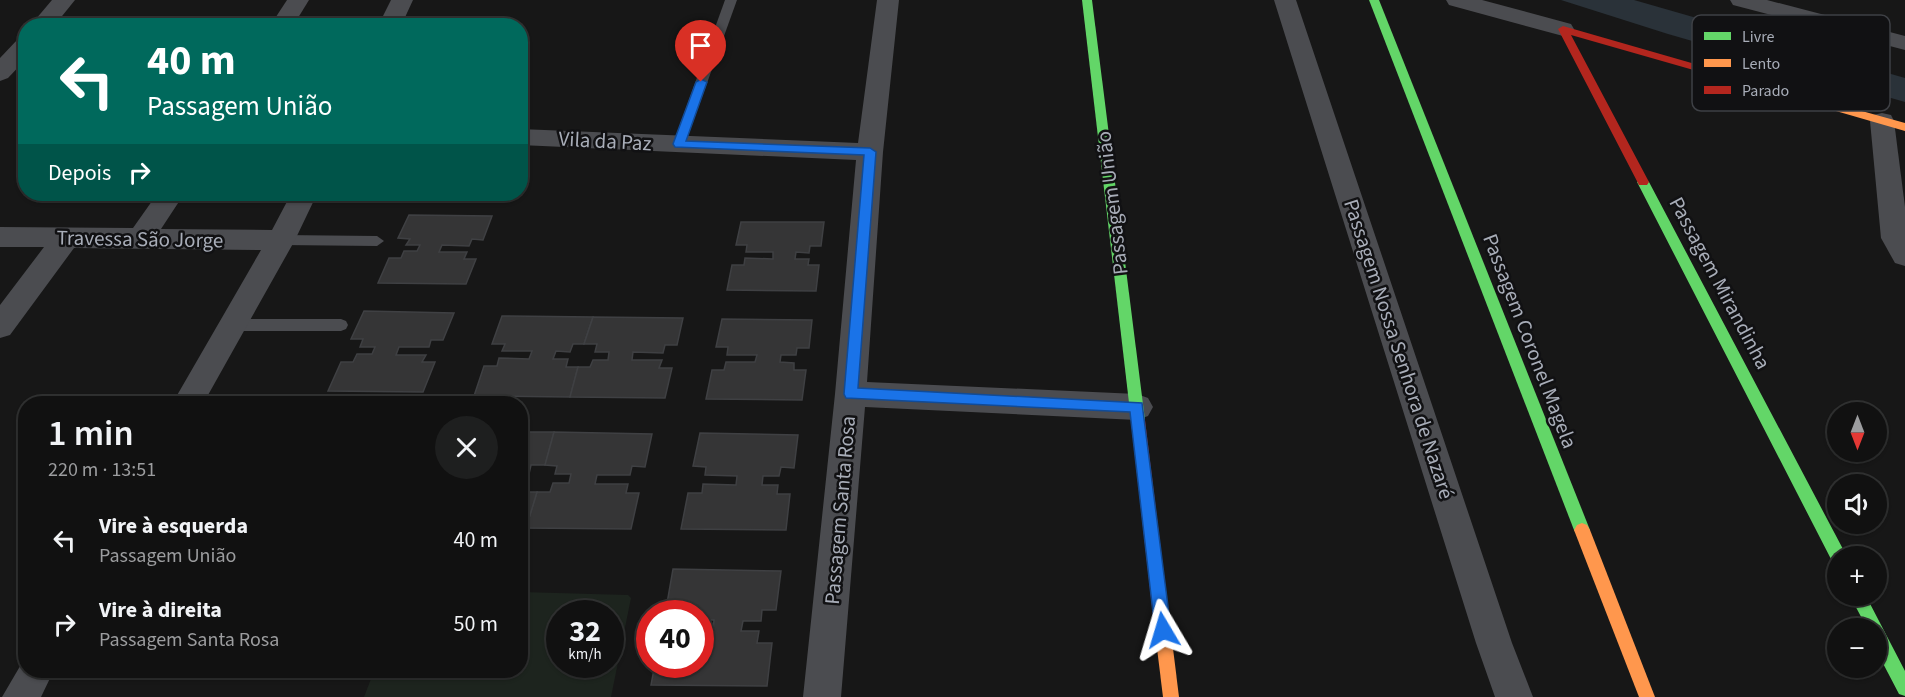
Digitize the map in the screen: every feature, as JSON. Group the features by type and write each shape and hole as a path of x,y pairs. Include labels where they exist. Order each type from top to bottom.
{"street":[{"path":"48,18 64,0"},
{"path":"286,18 298,0"},
{"path":"393,18 402,0"},
{"name":"Passagem Santa Rosa","path":"822,697 851,394 870,152 888,0"},
{"name":"Passagem União","path":"1087,0 1171,697"},
{"name":"Passagem Nossa Senhora de Nazaré","path":"1285,0 1494,643 1514,697"},
{"name":"Passagem Coronel Magela","path":"1374,0 1647,697"},
{"path":"1457,0 1692,67"},
{"path":"1741,0 1798,15"},
{"name":"Passagem Mirandinha","path":"1563,30 1833,546"},
{"path":"1890,39 1905,43"},
{"path":"0,73 18,53"},
{"path":"1848,111 1894,124 1895,238 1905,256"},
{"name":"Vila da Paz","path":"528,137 870,152"},
{"path":"141,239 166,201"},
{"path":"192,396 281,240 300,201"},
{"name":"Travessa São Jorge","path":"0,237 281,240"},
{"path":"0,327 66,238"},
{"path":"851,394 1137,407"},
{"path":"1887,652 1905,688"},
{"path":"21,697 32,678"}],"lane":[{"path":"679,144 731,0"},
{"path":"281,240 377,241"},
{"path":"232,325 341,325"}],"shaded area":[{"path":"1561,0 1634,0 1692,17 1692,41"},
{"path":"1890,74 1905,78 1905,102 1890,98"},
{"path":"528,592 628,595 631,598 624,633 624,600 546,600 546,678 615,678 611,697 364,697 371,678 528,678"}],"building":[{"path":"409,215 492,216 483,240 472,239 469,246 442,245 439,252 467,252 464,259 476,259 466,284 378,283 389,258 401,258 404,251 417,251 420,245 406,245 410,239 398,238"},
{"path":"741,222 824,222 821,246 810,246 809,253 796,252 795,259 809,259 808,265 819,265 816,291 727,290 732,265 744,265 745,258 773,259 773,252 746,252 747,245 736,245"},
{"path":"364,311 454,313 443,340 431,340 429,347 399,347 396,355 426,355 422,362 435,362 423,392 328,391 341,362 353,362 357,354 372,354 375,347 360,347 363,339 351,339"},
{"path":"502,316 593,317 584,344 573,344 570,352 556,351 553,359 568,359 566,367 578,367 570,397 474,396 484,366 497,366 499,358 529,359 532,351 502,351 505,344 492,344"},
{"path":"593,317 683,318 677,345 665,345 663,353 633,352 632,360 662,360 659,368 672,368 665,398 570,397 578,367 590,367 593,360 608,360 609,352 595,352 597,344 584,344"},
{"path":"722,319 812,320 809,348 797,348 796,355 781,355 780,362 794,363 794,370 806,370 802,400 706,399 712,370 724,370 726,362 755,362 757,355 727,355 728,347 716,347"},
{"path":"528,432 554,432 545,465 531,465 529,474"},
{"path":"554,432 652,434 645,467 632,466 630,475 597,475 595,484 628,484 626,493 639,493 631,529 528,528 537,492 550,492 553,483 569,483 571,474 555,474 557,466 545,465"},
{"path":"700,433 798,435 794,468 781,467 779,476 763,476 762,485 778,485 777,494 790,494 786,530 681,529 688,493 702,493 703,484 736,485 737,476 705,475 706,467 693,466"},
{"path":"528,492 537,492 528,521"},
{"path":"673,569 781,571 776,610 762,610 761,621 743,621 741,631 759,631 757,643 772,643 767,686 651,685 652,678 714,678 714,600 668,600"}],"traffic: fast":[{"path":"1087,0 1138,420"},
{"path":"1374,0 1582,530"},
{"path":"1643,182 1833,546"},
{"path":"1863,606 1870,618"},
{"path":"1887,653 1905,688"}],"traffic: slow":[{"path":"1849,111 1905,127"},
{"path":"1582,530 1647,697"},
{"path":"1161,616 1171,697"}],"traffic: jam":[{"path":"1563,29 1643,182"},
{"path":"1563,29 1692,66"},
{"path":"1138,420 1161,616"}],"route":[{"path":"701,82 679,144 870,152 851,394 1137,407 1163,630"}]}
